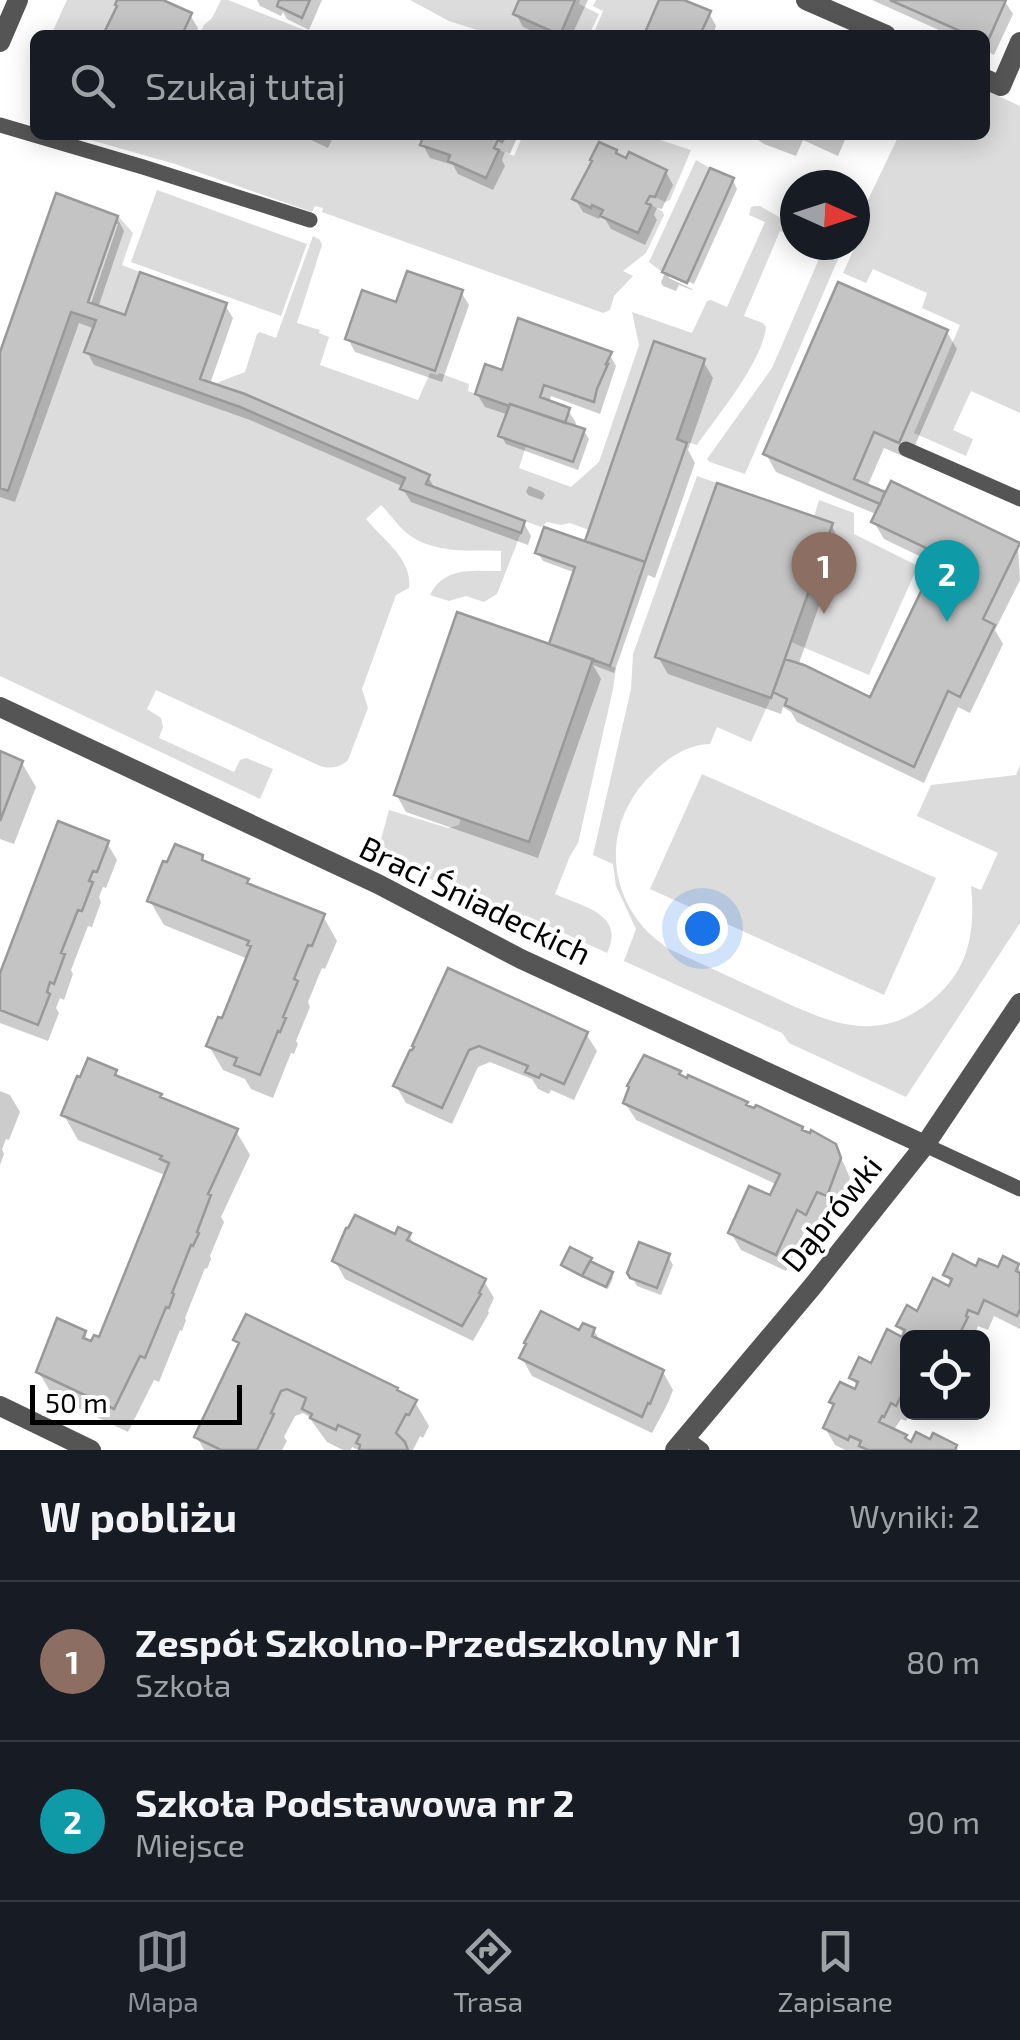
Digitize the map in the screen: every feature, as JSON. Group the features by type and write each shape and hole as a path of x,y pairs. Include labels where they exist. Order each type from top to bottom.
{"street":[{"path":"0,42 18,0"},
{"path":"806,0 875,30"},
{"path":"993,82 1020,42"},
{"name":"Braci Śniadeckich","path":"0,707 378,884 521,959 925,1145"},
{"name":"Dąbrówki","path":"688,1446 925,1145 1020,1003"},
{"path":"0,1406 91,1450"}],"lane":[{"path":"0,125 30,134"},
{"path":"52,140 310,220"},
{"path":"906,448 1020,499"},
{"path":"925,1145 1020,1189"}],"shaded area":[{"path":"67,0 117,0 105,30 53,30"},
{"path":"221,0 228,0 304,30 202,30"},
{"path":"410,0 580,0 579,4 599,14 591,30 477,30 449,21"},
{"path":"596,0 659,0 646,30 595,30 603,11 593,6"},
{"path":"990,92 1020,106 1020,413 971,391 953,430 973,439 966,456 914,433 960,325 922,308 927,293 873,269 866,283 843,273 849,260 870,260 870,196 897,140 990,140"},
{"path":"91,140 422,140 420,145 450,155 448,161 485,178 499,150 514,156 521,140 660,140 691,150 670,200 665,202 655,197 667,169 629,152 626,158 598,143 573,199 603,210 601,216 638,233 651,205 664,215 646,253 623,271 633,276 614,296 610,310 603,313 322,212 323,208 315,206 312,212 175,164"},
{"path":"696,160 710,168 662,272 649,262"},
{"path":"157,190 307,244 281,316 131,262"},
{"path":"760,206 780,217 780,231 744,316 766,327 756,357 697,445 677,439 654,342 589,530 570,523 547,522 541,527 426,484 429,476 217,384 245,372 257,334 276,338 313,236 322,245 297,323 329,337 320,365 418,400 430,373 469,384 468,391 509,406 498,435 526,446 519,468 571,487 599,462 639,345 632,312 692,333 707,301 727,307 765,222 749,215 751,207"},
{"path":"118,216 133,233 122,265 140,272 125,315 88,302"},
{"path":"819,260 838,260 745,474 710,462 707,459 772,368"},
{"path":"71,312 95,320 85,352 240,407 405,478 401,489 521,533 497,594 484,602 466,596 449,601 430,595 443,579 460,572 501,571 501,551 429,545 408,534 381,505 366,519 401,559 409,588 396,595 362,689 368,708 348,760 341,765 320,766 156,690 147,709 161,718 159,738 234,772 240,760 246,758 273,769 260,799 0,676 0,488 8,490"},
{"path":"697,476 717,483 656,657 771,698 751,742 717,727 710,744 685,750 657,769 626,810 619,829 617,870 631,910 649,933 667,948 811,1014 855,1026 897,1021 941,992 959,969 969,943 971,886 981,890 998,853 917,816 931,785 1016,775 1020,765 1020,923 906,1097 789,1043 782,1033 624,961 636,929 616,886 613,864 593,855 631,689 633,654"},
{"path":"819,500 854,513 854,534 918,566 869,675 791,642 832,524 814,517"},
{"path":"593,659 616,668 613,689 578,843 555,894 589,908 606,921 611,929 607,953 525,915 521,921 377,854 389,810 448,828 459,825"},
{"path":"702,774 936,878 884,995 650,889"}],"building":[{"path":"117,0 163,0 192,13 184,30 105,30"},
{"path":"279,0 310,0 302,18 277,6"},
{"path":"519,0 575,0 562,30 549,30 513,14"},
{"path":"659,0 684,0 711,11 702,30 646,30"},
{"path":"890,0 1006,0 990,36 990,30 958,30"},
{"path":"422,140 498,140 494,148 499,150 486,178 448,161 450,155 420,145"},
{"path":"599,142 626,158 629,152 667,170 655,197 650,196 646,203 651,205 638,233 600,216 603,210 572,199"},
{"path":"710,168 734,178 687,283 662,272"},
{"path":"56,193 118,216 88,302 125,315 140,272 227,303 200,379 245,394 430,475 426,484 525,521 521,533 400,489 405,478 240,407 84,352 96,320 71,312 8,491 0,488 0,352"},
{"path":"407,271 463,290 435,371 345,339 362,290 396,302"},
{"path":"838,282 948,330 899,443 874,432 854,479 885,492 880,504 763,454"},
{"path":"518,318 612,352 594,402 544,385 540,397 570,408 565,423 475,394 485,364 502,370"},
{"path":"654,341 705,359 677,439 687,443 645,562 585,541"},
{"path":"510,404 585,429 573,462 498,436"},
{"path":"891,481 1020,543 983,619 995,625 960,697 948,691 914,767 785,705 787,699 773,692 785,659 870,697 939,554 871,522"},
{"path":"717,483 833,523 771,698 655,657"},
{"path":"544,527 645,562 610,666 549,644 575,567 535,553"},
{"path":"457,612 593,659 529,842 394,795"},
{"path":"0,751 23,761 0,821"},
{"path":"58,821 109,841 61,953 65,954 54,984 50,982 50,994 38,1025 0,1010 0,973"},
{"path":"175,844 249,879 247,883 325,914 294,979 298,981 283,1017 286,1018 260,1075 234,1065 237,1058 206,1046 218,1017 222,1018 251,946 247,945 249,941 147,901 163,861 167,862"},
{"path":"448,968 588,1032 564,1084 525,1072 528,1066 479,1046 469,1050 442,1108 393,1086"},
{"path":"644,1055 836,1144 841,1158 827,1196 817,1192 806,1215 797,1210 776,1255 728,1233 749,1186 770,1195 780,1174 623,1103 627,1086"},
{"path":"88,1058 117,1070 115,1075 162,1094 160,1097 238,1129 208,1194 211,1195 199,1233 169,1308 166,1307 145,1358 140,1356 114,1409 36,1372 57,1318 86,1331 83,1338 91,1341 94,1335 99,1337 169,1163 160,1159 162,1156 61,1115"},
{"path":"355,1215 395,1234 398,1227 411,1233 407,1240 486,1279 462,1326 332,1261"},
{"path":"639,1242 670,1254 657,1288 630,1278 627,1273"},
{"path":"570,1247 592,1258 582,1276 561,1265"},
{"path":"953,1254 976,1266 979,1259 998,1267 1003,1256 1019,1264 1017,1316 984,1300 978,1314 968,1310 962,1330 905,1330 896,1326 907,1305 917,1311 933,1278 949,1286 952,1279 943,1275"},
{"path":"590,1261 613,1272 606,1287 582,1276"},
{"path":"541,1311 579,1330 583,1323 595,1328 592,1336 664,1370 642,1417 519,1358"},
{"path":"246,1314 417,1400 396,1433 408,1450 359,1450 356,1443 360,1435 310,1418 312,1414 302,1409 306,1398 287,1389 281,1391 257,1450 221,1450 194,1437 239,1343 233,1340"},
{"path":"887,1329 900,1336 900,1398 896,1406 891,1403 879,1422 907,1435 905,1438 911,1442 916,1432 930,1439 933,1433 957,1445 955,1450 868,1450 859,1446 861,1441 850,1436 848,1440 823,1428 834,1404 829,1402 840,1382 855,1389 858,1382 849,1378 859,1357 871,1363"}],"place":[{"name":"Zespół Szkolno-Przedszkolny Nr 1","path":"824,614"},
{"name":"Szkoła Podstawowa nr 2","path":"947,622"}]}
